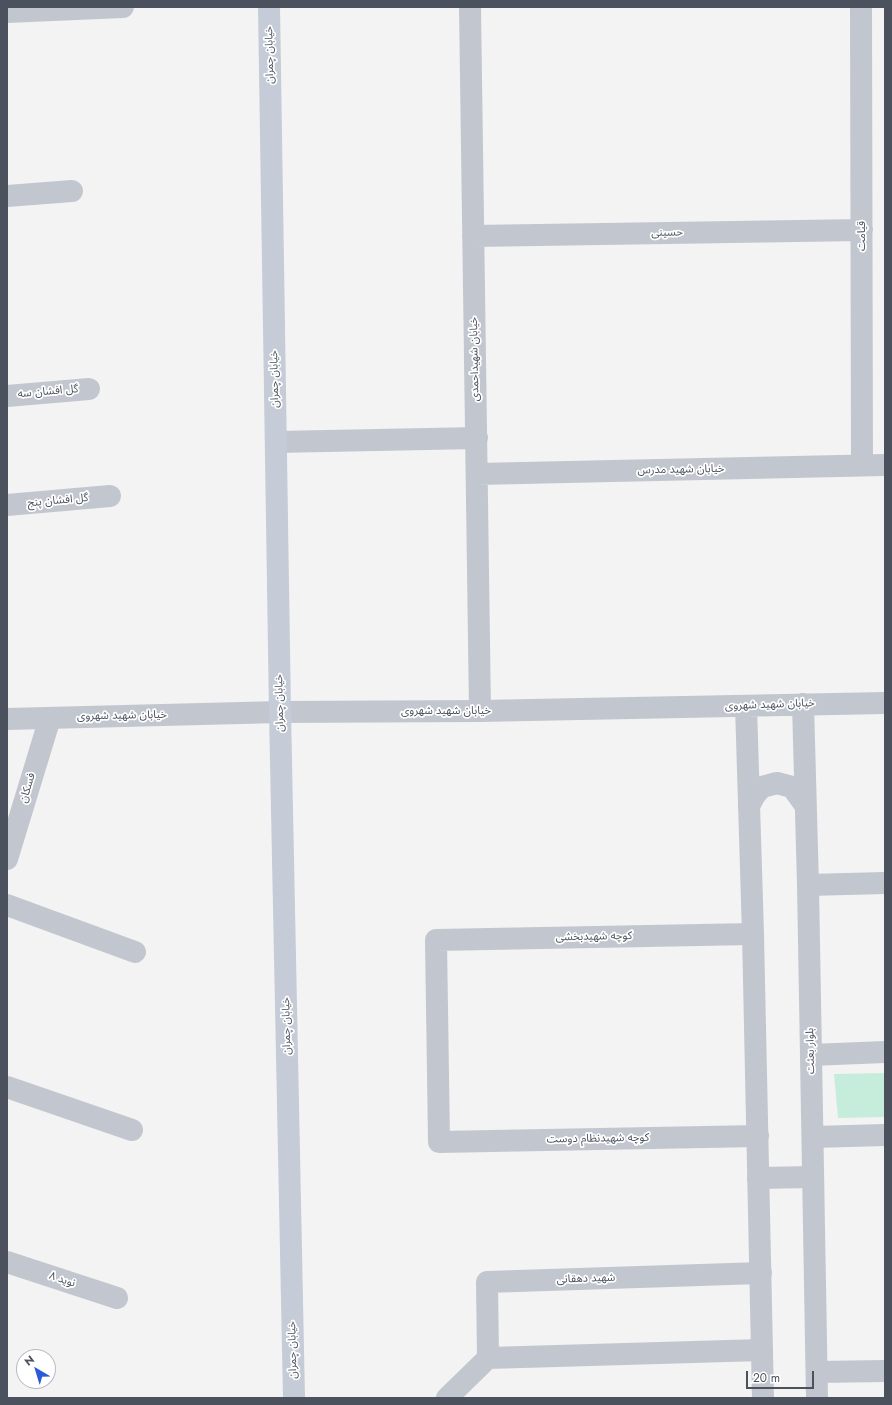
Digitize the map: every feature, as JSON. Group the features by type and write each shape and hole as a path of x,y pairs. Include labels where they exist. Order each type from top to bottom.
{"main road":[{"name":"خیابان چمران","path":"269,7 277,442 280,712 294,1398"}],"street":[{"path":"13,10 123,7"},
{"name":"خیابان شهیداحمدی","path":"470,7 480,711"},
{"name":"قیامت","path":"861,7 862,466"},
{"path":"7,196 72,190"},
{"name":"حسینی","path":"473,236 862,230"},
{"name":"گل افشان سه","path":"7,396 90,388"},
{"path":"277,442 477,438"},
{"name":"خیابان شهید مدرس","path":"477,474 885,465"},
{"name":"گل افشان پنج","path":"7,506 110,496"},
{"name":"خیابان شهید شهروی","path":"7,719 280,712 480,711 885,703"},
{"name":"بلوار بعثت","path":"803,704 808,885 817,1398"},
{"path":"746,706 758,1136 763,1398"},
{"name":"فسکان","path":"7,859 50,718"},
{"path":"749,806 755,795 762,787 777,783 792,787 805,804"},
{"path":"808,885 885,883"},
{"path":"7,905 134,952"},
{"name":"کوچه شهیدبخشی","path":"439,1142 436,940 753,934"},
{"path":"811,1055 885,1052"},
{"path":"7,1087 132,1130"},
{"path":"812,1137 885,1135"},
{"name":"کوچه شهیدنظام دوست","path":"439,1142 758,1136"},
{"path":"758,1178 813,1177"},
{"name":"نوید ۸","path":"7,1262 117,1298"},
{"name":"شهید دهقانی","path":"488,1358 487,1282 761,1273"},
{"path":"447,1398 488,1358 762,1350"},
{"path":"817,1372 885,1371"}],"green space":[{"path":"885,1073 885,1117 838,1118 834,1074"}]}
